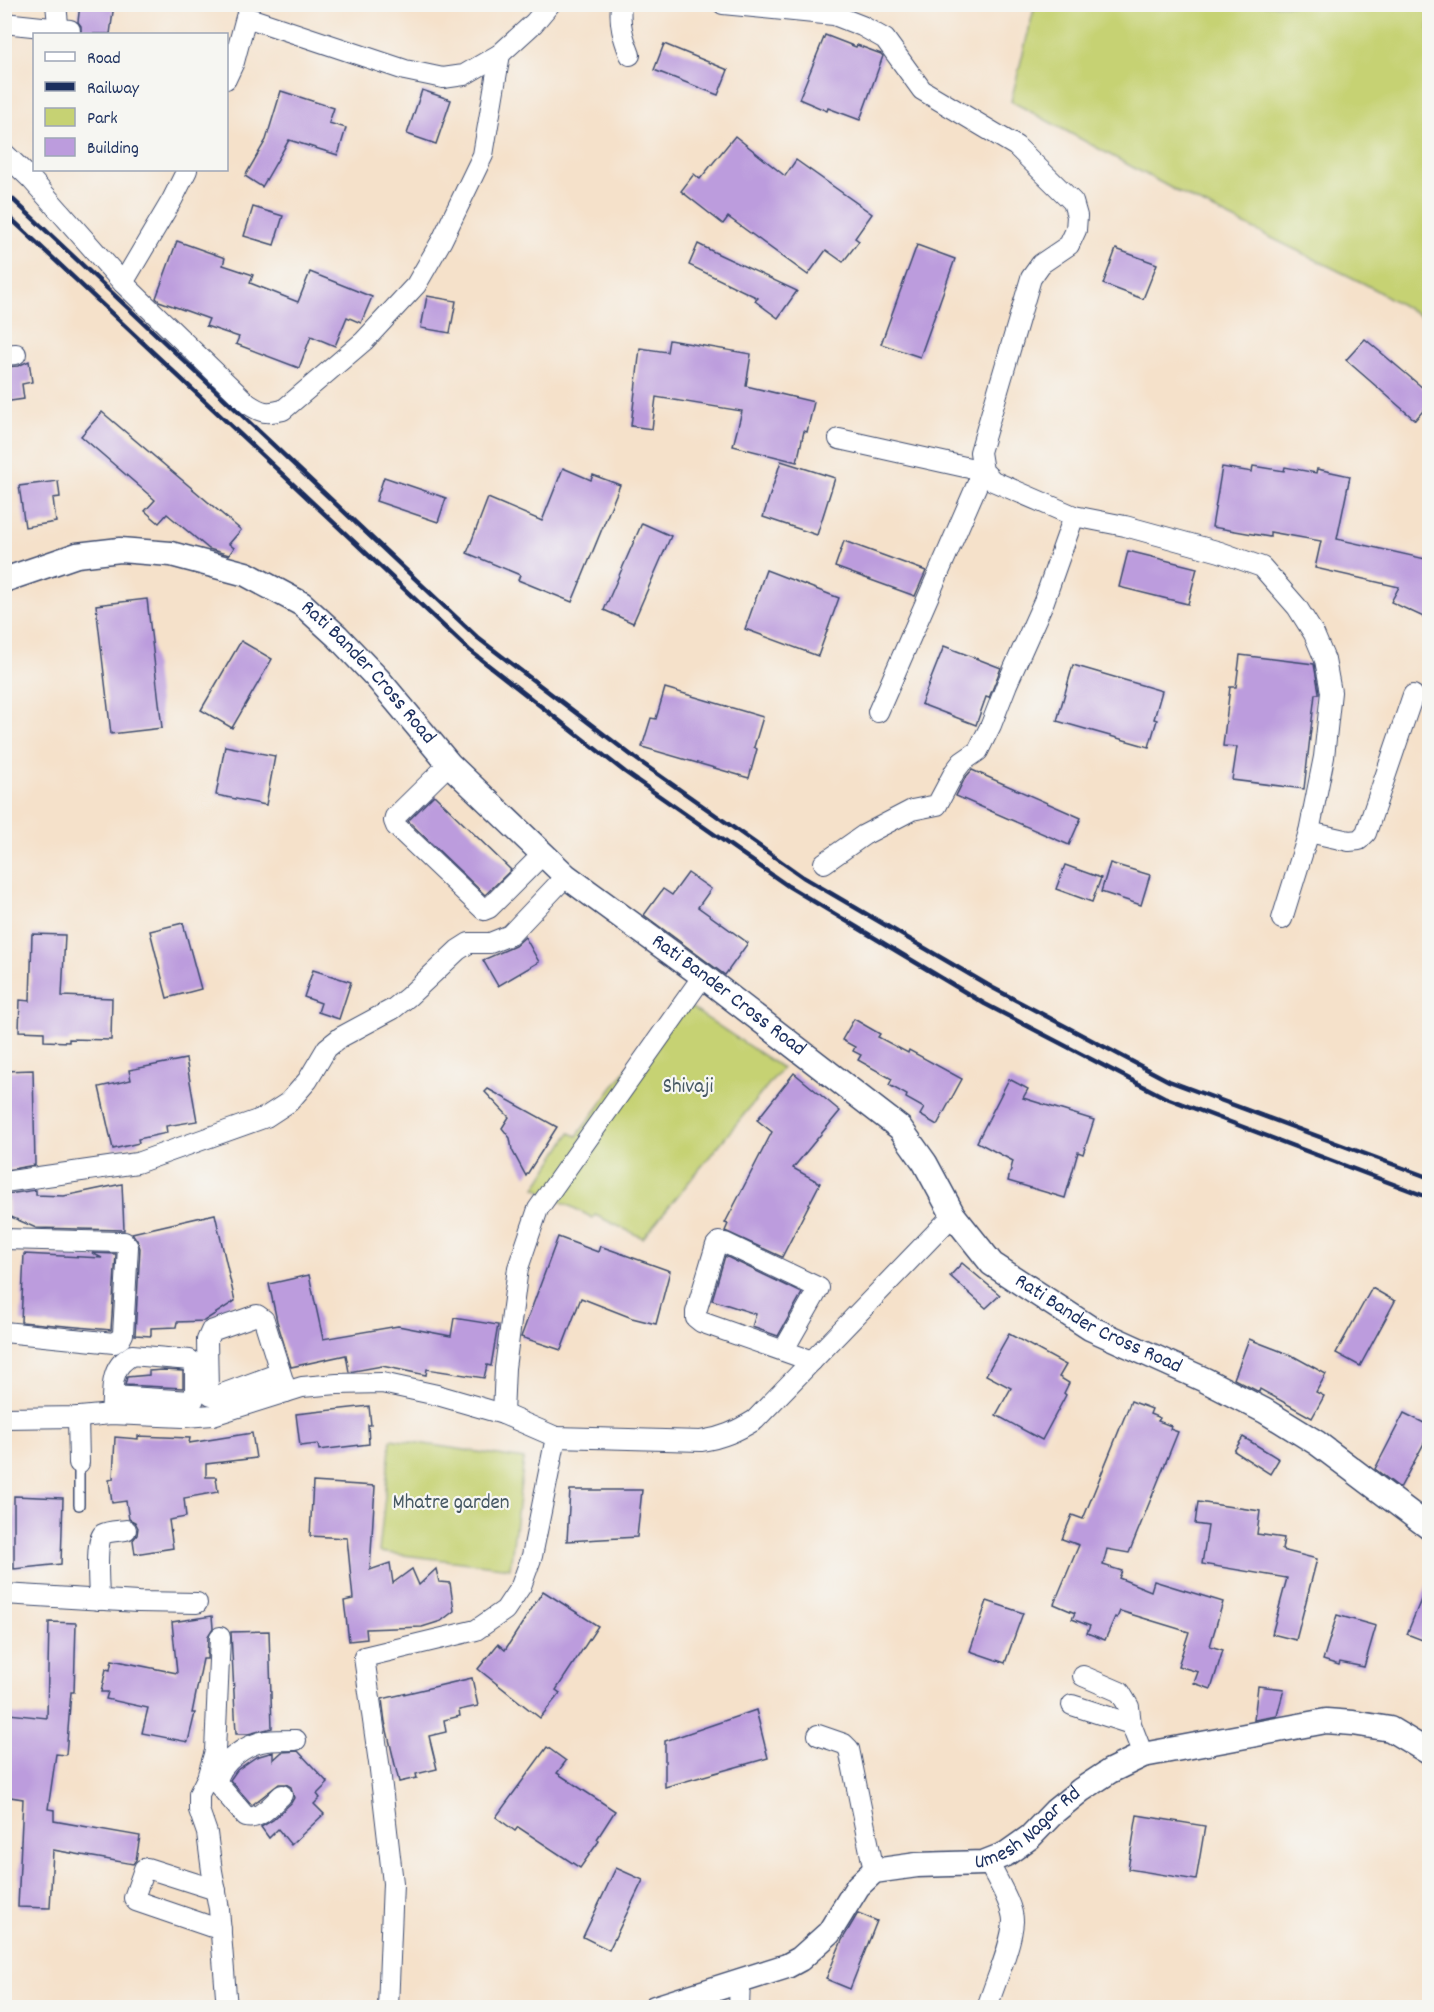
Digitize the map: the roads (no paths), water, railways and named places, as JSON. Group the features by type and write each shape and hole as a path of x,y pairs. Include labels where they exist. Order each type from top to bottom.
{"street":[{"path":"4,23 62,31 56,4"},
{"path":"228,75 234,62 248,11 405,70 443,78 465,75 500,54 534,23 550,4"},
{"path":"621,4 619,17 621,31 630,55"},
{"path":"723,4 834,15 862,26 885,39 922,90 1016,147 1073,202 1077,216 1077,230 1069,245 1041,264 1031,278 986,427 980,452 983,471 878,712"},
{"path":"4,153 31,179 123,283 248,404 261,412 271,413 283,410 364,341 416,285 442,240 483,155 500,54"},
{"path":"123,283 186,171"},
{"path":"839,439 983,471 993,481 1074,516 1125,526 1220,552 1262,567 1297,608 1314,634 1325,660 1331,692 1324,757 1309,832 1282,919"},
{"path":"824,863 864,835 912,810 937,805 955,771 962,762 978,751 1044,601 1074,516"},
{"name":"Rati Bander Cross Road","path":"4,580 77,555 120,549 171,554 246,574 302,604 337,636 378,679 449,764 566,876 703,976 900,1128 925,1163 953,1215 992,1264 1090,1328 1205,1380 1317,1443 1430,1528"},
{"path":"1309,832 1349,841 1359,840 1366,833 1413,695"},
{"path":"449,764 395,817 396,826 484,910 489,908 543,854"},
{"path":"4,1182 138,1163 266,1117 289,1102 308,1080 327,1048 341,1037 393,1009 468,943 490,943 510,935 566,876"},
{"path":"503,1414 505,1368 518,1268 537,1209 703,976"},
{"path":"4,1418 78,1417 112,1405 184,1417 213,1415 302,1387 382,1383 437,1395 503,1414 556,1437 701,1441 717,1439 755,1420 953,1215"},
{"path":"4,1239 124,1242 128,1247 123,1334 118,1341 114,1343 4,1332"},
{"path":"783,1351 819,1288 719,1242 716,1245 696,1318 701,1322 783,1351 812,1361"},
{"path":"280,1373 217,1396 211,1395 208,1392 207,1340 211,1330 257,1315 261,1317 264,1320 286,1392"},
{"path":"78,1417 79,1463"},
{"path":"388,2007 393,1883 364,1657 476,1630 505,1610 520,1586 532,1556 556,1437"},
{"path":"99,1600 98,1545 100,1537 104,1533 126,1530"},
{"path":"4,1594 197,1603"},
{"path":"220,1637 215,1751 207,1778 199,1794 199,1810 207,1833 216,1890 227,2007"},
{"path":"1083,1676 1120,1692 1129,1707 1131,1724 1143,1755"},
{"path":"1072,1705 1131,1724"},
{"name":"Umesh Nagar Rd","path":"874,1871 917,1865 974,1863 988,1861 1006,1854 1030,1837 1055,1811 1100,1777 1143,1755 1326,1721 1390,1729 1430,1753"},
{"path":"655,2007 787,1966 800,1959 829,1933 858,1886 874,1871 849,1749 844,1744 818,1735"},
{"path":"215,1751 236,1741 286,1737 265,1741 242,1751 222,1767 217,1778 217,1783 230,1793 246,1817 250,1819 256,1817 282,1795"},
{"path":"199,1810 230,1793"},
{"path":"988,1861 1010,1907 1013,1921 1010,1938 988,2002"},
{"path":"216,1890 147,1868 141,1874 134,1898 136,1901 221,1929"},
{"path":"739,2007 740,1980"}],"lane":[{"path":"79,1463 79,1505"}],"railway":[{"path":"4,191 478,638 635,758 803,877 993,988 1169,1081 1430,1178"},
{"path":"4,212 469,650 625,772 788,886 985,1004 1164,1097 1430,1198"}],"park label":[{"name":"Shivaji","path":"688,1088"},
{"name":"Mhatre garden","path":"451,1504"}]}
